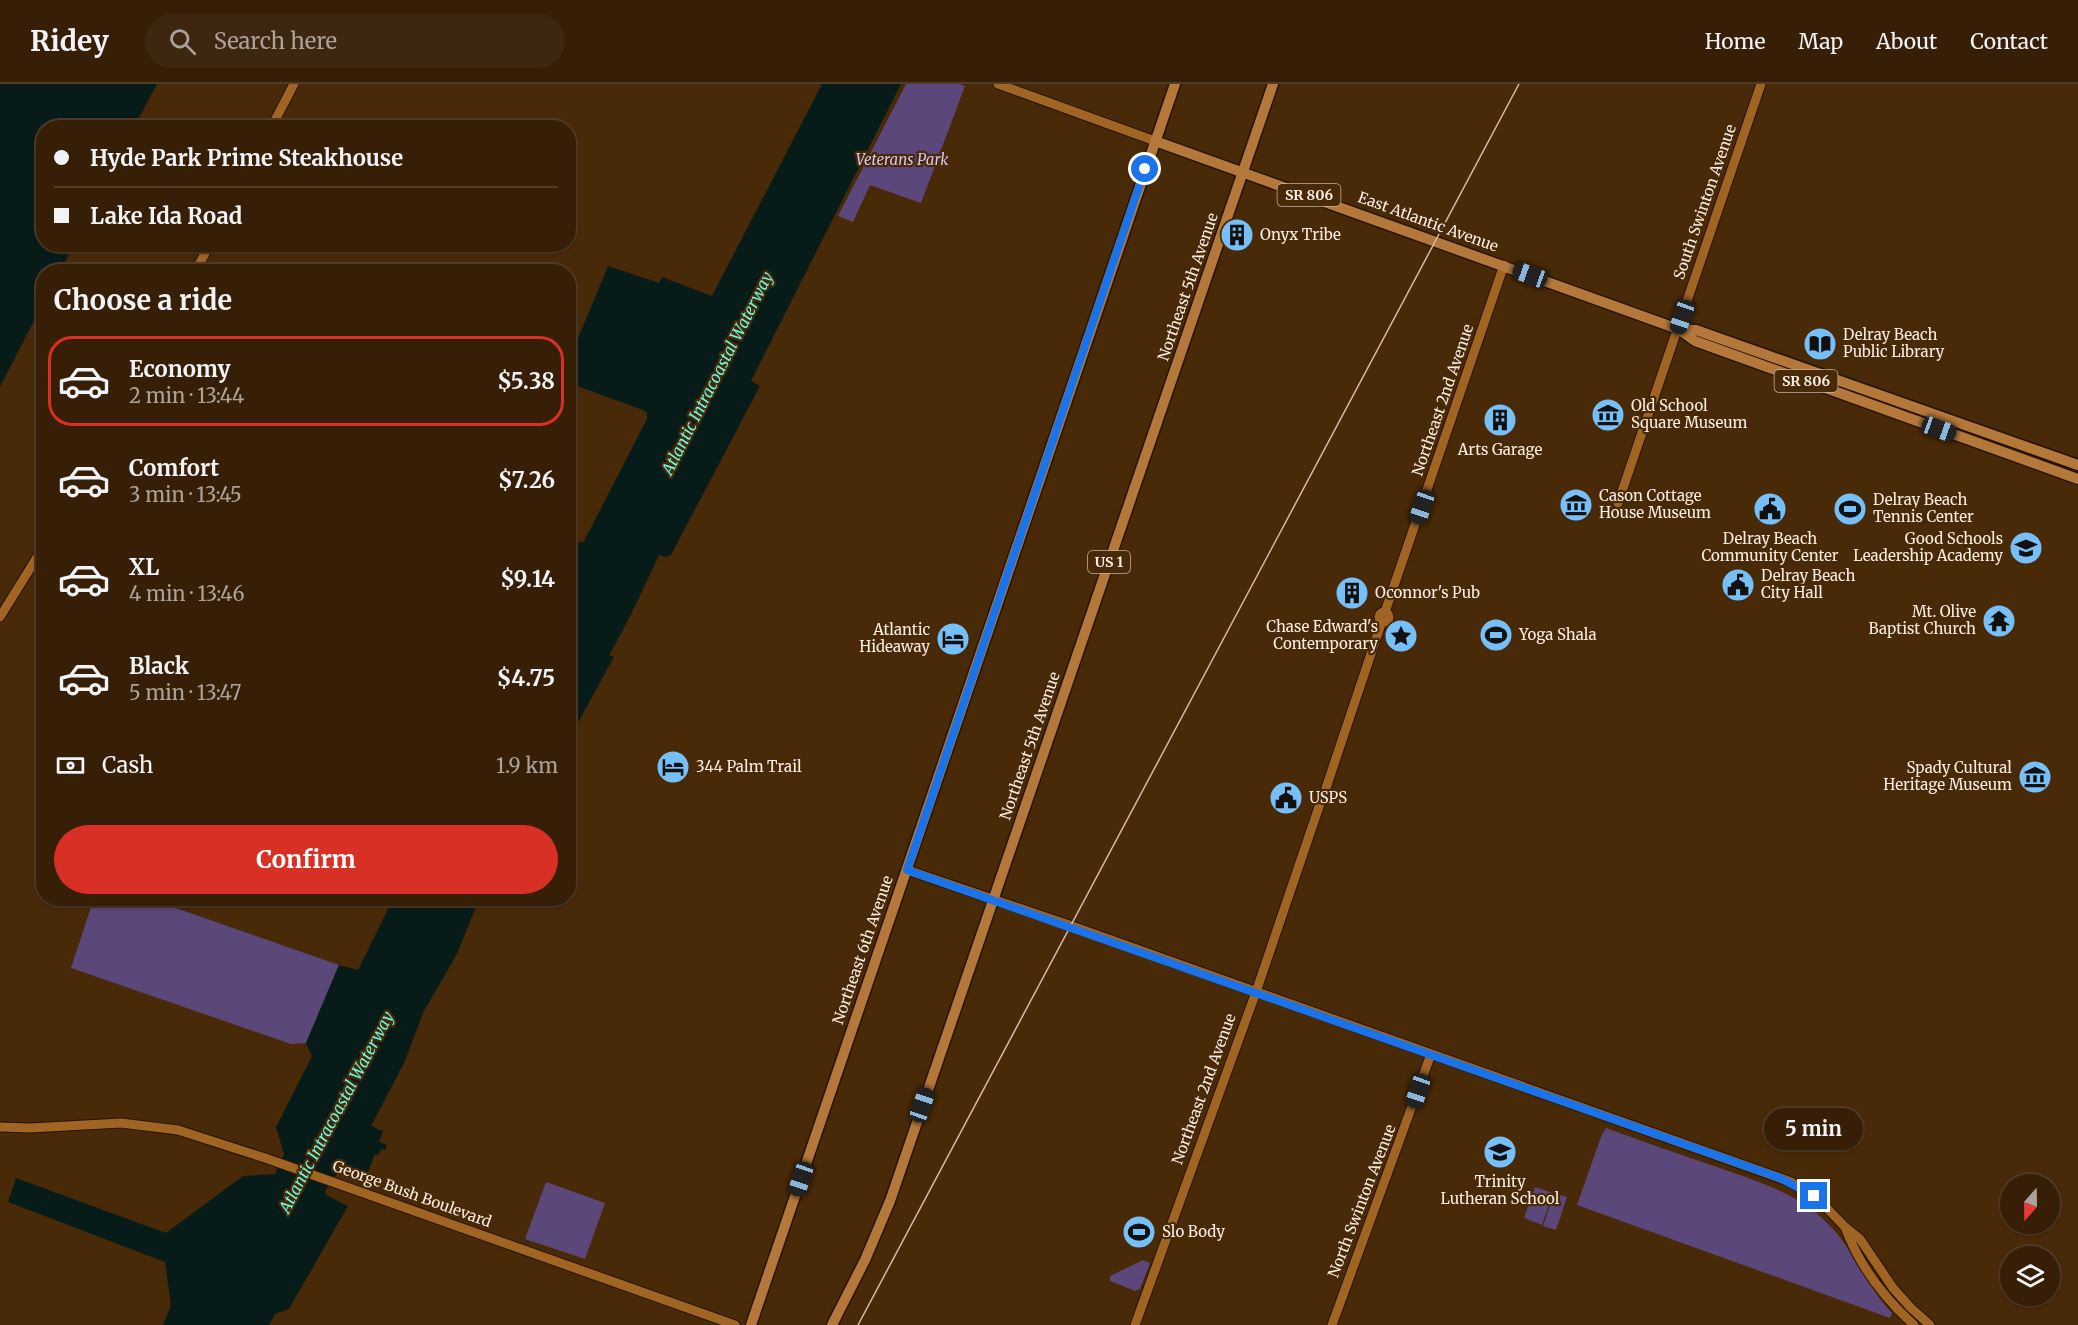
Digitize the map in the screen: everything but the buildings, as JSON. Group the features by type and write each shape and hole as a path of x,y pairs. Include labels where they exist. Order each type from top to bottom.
{"main road":[{"name":"Northeast 6th Avenue","path":"751,1325 1174,84"},
{"name":"US 1","path":"1243,172 1273,84"},
{"name":"East Atlantic Avenue","path":"1155,141 1678,329"},
{"name":"Northeast 5th Avenue","path":"832,1325 865,1260 890,1201 1243,172"},
{"name":"SR 806","path":"1678,329 1696,330 1767,354 2078,465"},
{"name":"SR 806","path":"1678,329 1695,341 2078,479"},
{"path":"1748,359 1767,354"},
{"path":"1763,365 1780,359"},
{"path":"1999,450 2018,453 2027,451 2029,448"},
{"path":"2025,460 2038,454 2054,457"}],"street":[{"path":"275,120 294,84"},
{"name":"East Atlantic Avenue","path":"998,84 1155,141"},
{"name":"South Swinton Avenue","path":"1678,329 1761,84"},
{"name":"Northeast 2nd Avenue","path":"1135,1325 1256,992 1382,621 1389,618 1385,612 1504,266"},
{"path":"1618,503 1678,329"},
{"path":"0,617 36,559"},
{"path":"907,870 1780,1178 1814,1196 1834,1213 1845,1227 1860,1239 1893,1288 1930,1325"},
{"name":"North Swinton Avenue","path":"1332,1325 1431,1054"},
{"name":"George Bush Boulevard","path":"0,1127 47,1127 99,1123 142,1124 204,1137 735,1325"},
{"path":"1845,1227 1851,1244 1875,1283 1914,1325"}],"green space":[{"name":"Veterans Park","path":"906,84 965,86 921,203 870,185 853,222 838,216"},
{"path":"91,906 170,906 339,965 306,1043 291,1044 71,968"},
{"path":"1606,1128 1777,1189 1806,1205 1831,1227 1847,1247 1875,1292 1892,1313 1890,1318 1577,1205"},
{"path":"546,1182 605,1203 585,1259 525,1239"},
{"path":"1535,1187 1553,1193 1542,1225 1524,1218"},
{"path":"1554,1193 1567,1197 1556,1230 1543,1226"},
{"path":"1143,1260 1150,1263 1140,1289 1135,1291 1110,1281 1110,1276"}],"water":[{"path":"0,84 157,84 138,120 36,120 36,252 70,252 64,264 36,264 36,317 0,387"},
{"name":"Atlantic Intracoastal Waterway","path":"822,84 901,84 751,381 760,386 671,555 666,557 659,555 609,655 614,657 576,726 576,542 583,543 647,419 647,413 576,386 576,343 608,266 659,283 662,277 712,296"},
{"name":"Atlantic Intracoastal Waterway","path":"390,906 476,906 457,954 424,1011 404,1063 371,1126 383,1131 379,1142 387,1145 385,1150 381,1149 379,1155 375,1154 366,1177 360,1180 340,1172 334,1177 325,1191 326,1195 348,1206 289,1309 275,1314 269,1325 163,1325 171,1305 165,1262 8,1202 16,1178 166,1233 243,1176 275,1174 284,1154 276,1127 312,1056 306,1043 339,965 358,970"}],"railway":[{"path":"858,1325 1519,84"}],"place":[{"name":"Onyx Tribe","path":"1237,235"},
{"name":"Delray Beach Public Library","path":"1820,344"},
{"name":"Old School Square Museum","path":"1608,415"},
{"name":"Arts Garage","path":"1500,420"},
{"name":"Cason Cottage House Museum","path":"1576,505"},
{"name":"Delray Beach Community Center","path":"1770,509"},
{"name":"Delray Beach Tennis Center","path":"1850,509"},
{"name":"Good Schools Leadership Academy","path":"2026,548"},
{"name":"Delray Beach City Hall","path":"1738,585"},
{"name":"Oconnor's Pub","path":"1352,593"},
{"name":"Mt. Olive Baptist Church","path":"1999,621"},
{"name":"Yoga Shala","path":"1496,635"},
{"name":"Chase Edward's Contemporary","path":"1401,636"},
{"name":"Atlantic Hideaway","path":"953,639"},
{"name":"344 Palm Trail","path":"673,767"},
{"name":"Spady Cultural Heritage Museum","path":"2035,777"},
{"name":"USPS","path":"1286,798"},
{"name":"Trinity Lutheran School","path":"1500,1152"},
{"name":"Slo Body","path":"1139,1232"}],"route":[{"path":"1145,169 907,870 1072,926 1780,1178 1799,1186 1814,1196"}]}
